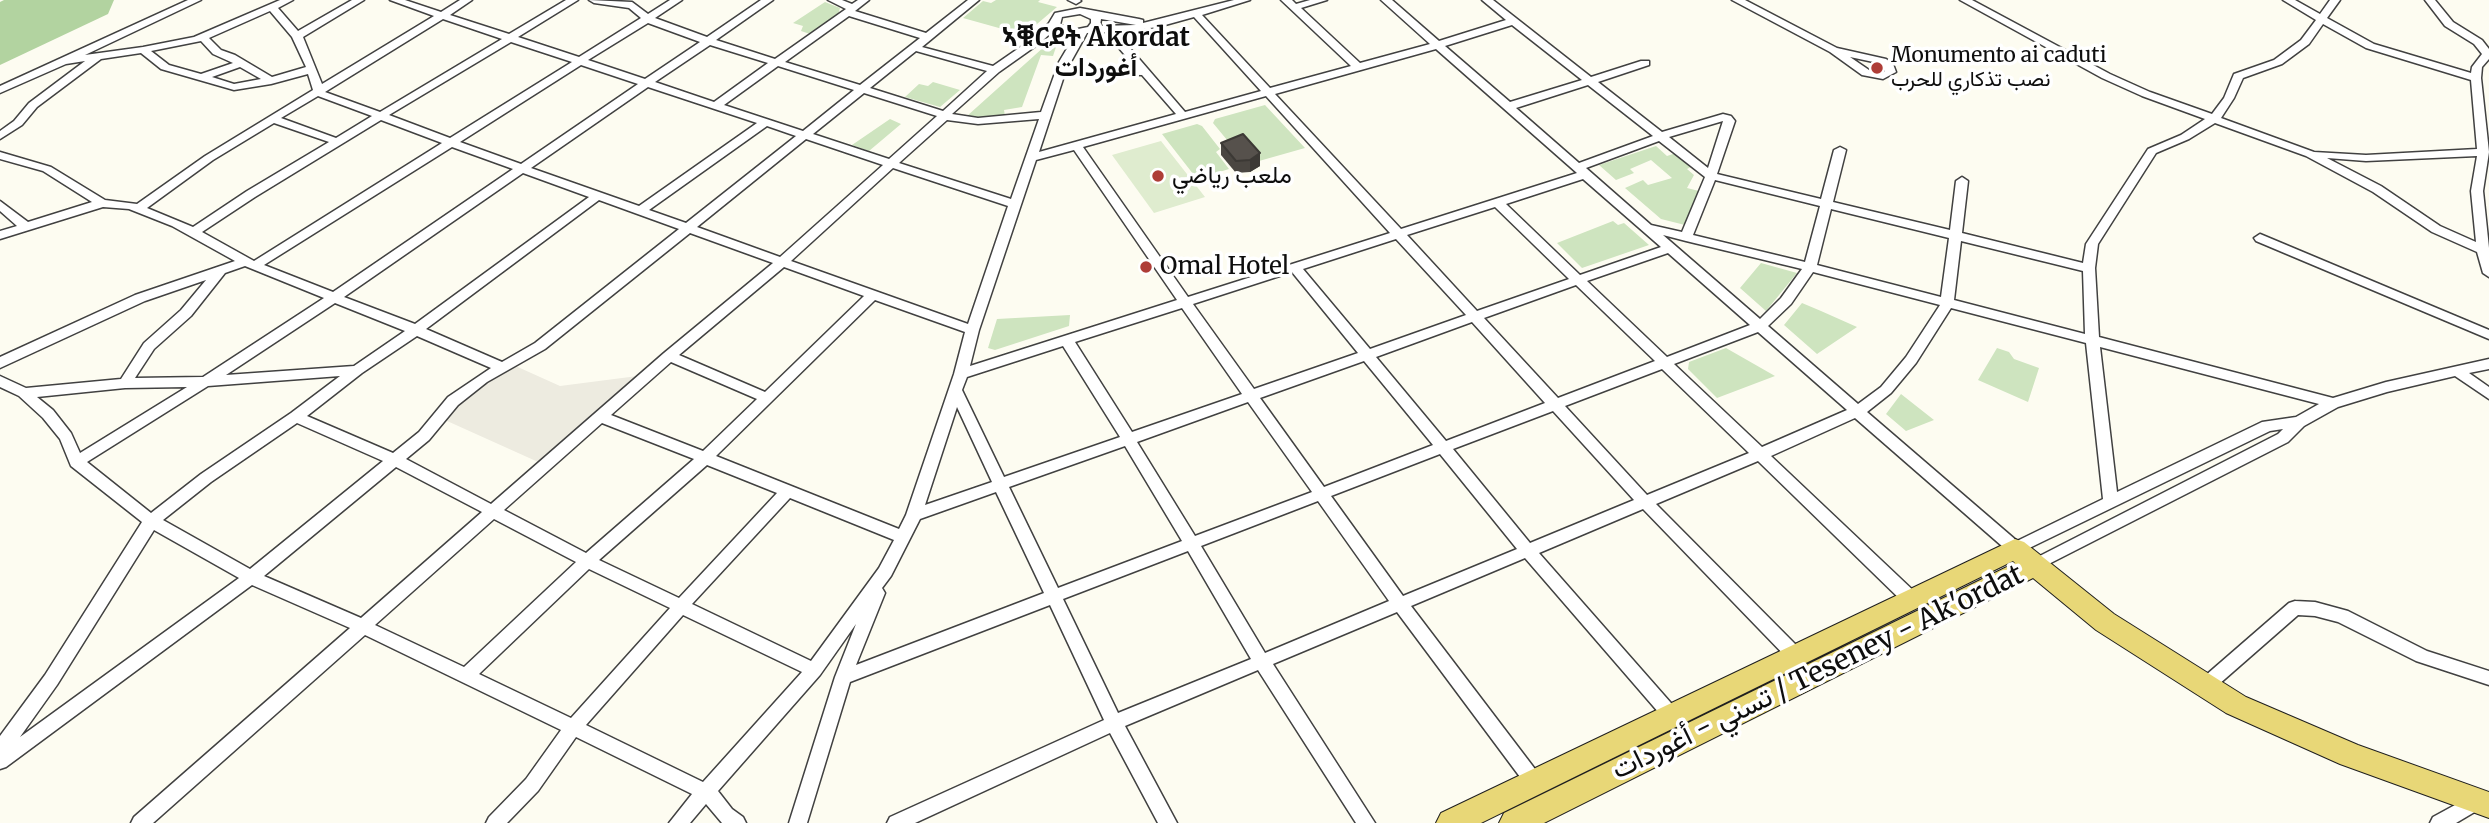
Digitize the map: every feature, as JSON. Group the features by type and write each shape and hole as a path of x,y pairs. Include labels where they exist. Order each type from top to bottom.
{"main road":[{"path":"1451,823 1911,599 2024,557"},
{"name":"تسني - أغوردات / Teseney - Ak'ordat","path":"1514,823 2024,557 2105,622 2204,687 2290,731 2483,803"}],"street":[{"path":"0,90 196,0"},
{"path":"62,61 143,50 203,37 288,0"},
{"path":"298,36 359,0"},
{"path":"395,0 1016,205"},
{"path":"138,209 209,158 467,0"},
{"path":"193,233 573,0"},
{"path":"594,0 632,5 648,19 708,41 945,114 978,121 1046,115"},
{"path":"0,363 140,298 249,264 677,0"},
{"path":"76,463 333,298 768,0"},
{"path":"833,0 850,10 929,37"},
{"path":"717,105 864,0"},
{"path":"0,761 251,577 424,436 453,401 502,367 540,346 807,136 974,0"},
{"path":"140,823 669,356 781,263 995,70 1035,41 1054,24 1057,17 1067,12 1076,0"},
{"path":"1035,41 1065,32 1158,24 1245,0"},
{"path":"1290,4 1322,0"},
{"path":"1386,0 2024,557"},
{"path":"1487,0 1712,176 2089,268"},
{"path":"1737,0 1834,50 1870,74 1883,76 1891,72 1889,66 1882,61 1834,50"},
{"path":"1965,0 2106,76 2146,94 2216,117 2310,154 2377,189 2436,229 2486,252"},
{"path":"2288,0 2370,46 2476,78"},
{"path":"2111,502 2092,339 2089,268 2092,244 2152,151 2185,137 2216,117 2238,76 2284,57 2305,42 2335,0"},
{"path":"2430,0 2449,24 2486,49 2488,54 2477,67 2476,78 2483,152 2477,191 2489,273"},
{"path":"1290,4 1358,67"},
{"path":"272,8 298,36 319,93"},
{"path":"1067,12 1158,24"},
{"path":"1062,66 1086,31 1096,24 1096,19 1091,14"},
{"path":"1196,15 1645,502 1796,656"},
{"path":"1031,158 1438,45 1514,20"},
{"path":"1054,24 1065,32"},
{"path":"1110,30 1183,116"},
{"path":"798,823 843,677 885,572 914,515 958,382 972,330 1062,66 1065,32"},
{"path":"203,37 217,52 242,63 271,81"},
{"path":"915,48 995,70"},
{"path":"143,50 165,67 234,87 271,81 312,69"},
{"path":"0,136 18,122 33,105 99,56"},
{"path":"202,77 242,63"},
{"path":"1510,106 1645,63"},
{"path":"1062,66 1145,72"},
{"path":"319,93 781,263 972,330"},
{"path":"958,382 1067,341 1497,202 1662,136 1727,118 1730,121 1712,176 1686,237"},
{"path":"275,120 338,142"},
{"path":"640,211 766,122"},
{"path":"1077,146 1185,303 1400,604 1535,783"},
{"path":"843,677 1760,326 1786,301 1810,267 1829,203 1840,150"},
{"path":"2310,154 2366,158 2483,152"},
{"path":"0,155 47,169 103,203"},
{"path":"896,823 1114,723 1758,455 1857,411 1885,390 1911,360 1947,304 1962,181"},
{"path":"0,750 51,680 151,521 206,478 296,417 356,370 416,330 597,196"},
{"path":"1497,202 1911,599"},
{"path":"0,235 103,203 116,203 138,209 193,233 249,264 502,367"},
{"path":"0,205 25,226"},
{"path":"1648,228 2092,339 2333,403"},
{"path":"2260,238 2489,335"},
{"path":"914,515 1670,247"},
{"path":"1295,267 1528,551 1672,716"},
{"path":"125,383 149,346 186,313 220,271"},
{"path":"466,676 587,561 706,457 872,296"},
{"path":"1067,341 1262,662 1366,823"},
{"path":"669,356 767,398"},
{"path":"2024,557 2283,438 2299,422 2333,403 2386,387 2489,364"},
{"path":"23,393 125,383 204,383 356,370"},
{"path":"2458,372 2489,394"},
{"path":"1,382 23,393 48,414 66,437 76,463 151,521 251,577 362,626 707,792 726,815 737,823"},
{"path":"958,382 998,484 1114,723 1168,823"},
{"path":"602,416 903,537"},
{"path":"296,417 395,460 587,561 814,670"},
{"path":"2024,557 2111,502 2267,426 2299,422"},
{"path":"495,823 538,778 573,728 788,490"},
{"path":"678,823 814,670 885,572"},
{"path":"2204,687 2295,608 2315,609 2342,616 2422,656 2489,678"},
{"path":"2439,823 2483,803"}],"green space":[{"path":"114,0 108,14 0,65 0,2"},
{"path":"996,0 1040,0 1038,2 1057,7 1024,35 963,18 983,1 991,3"},
{"path":"825,2 840,8 838,15 810,34 801,31 803,26 793,23"},
{"path":"1045,46 1056,47 1053,56 1041,55 1022,107 1004,110 1005,116 980,120 967,116"},
{"path":"933,82 960,90 940,107 905,97 919,84 928,86"},
{"path":"1265,105 1305,148 1259,161 1232,146 1213,123 1215,119"},
{"path":"890,119 901,124 869,151 852,145"},
{"path":"1197,124 1202,126 1220,149 1216,152 1229,169 1197,179 1162,134"},
{"name":"ملعب رياضي","path":"1161,141 1205,197 1154,213 1112,155"},
{"path":"1656,146 1667,156 1676,153 1693,166 1687,169 1694,175 1687,188 1699,191 1685,225 1661,219 1625,188 1643,180 1648,185 1672,178 1651,160 1630,169 1634,173 1616,180 1599,165"},
{"path":"1613,221 1618,225 1624,223 1649,245 1582,268 1557,243"},
{"path":"1761,263 1797,273 1766,311 1740,288"},
{"path":"1802,303 1857,327 1817,354 1784,325"},
{"path":"1070,315 1069,326 995,350 988,348 997,319"},
{"path":"1726,348 1775,376 1717,398 1688,369 1689,362"},
{"path":"1997,348 2009,352 2014,359 2039,368 2028,402 1978,380"},
{"path":"1901,394 1934,420 1906,431 1886,414"}],"shaded area":[{"path":"500,359 560,386 653,374 547,466 436,416"}],"building":[{"path":"1243,134 1260,153 1250,160 1236,161 1221,143"}],"place":[{"name":"Monumento ai caduti نصب تذكاري للحرب","path":"1877,68"},
{"name":"ملعب رياضي","path":"1158,176"},
{"name":"Omal Hotel","path":"1146,267"}],"district":[{"name":"ኣቑርደት Akordat أغوردات","path":"1096,54"}]}
